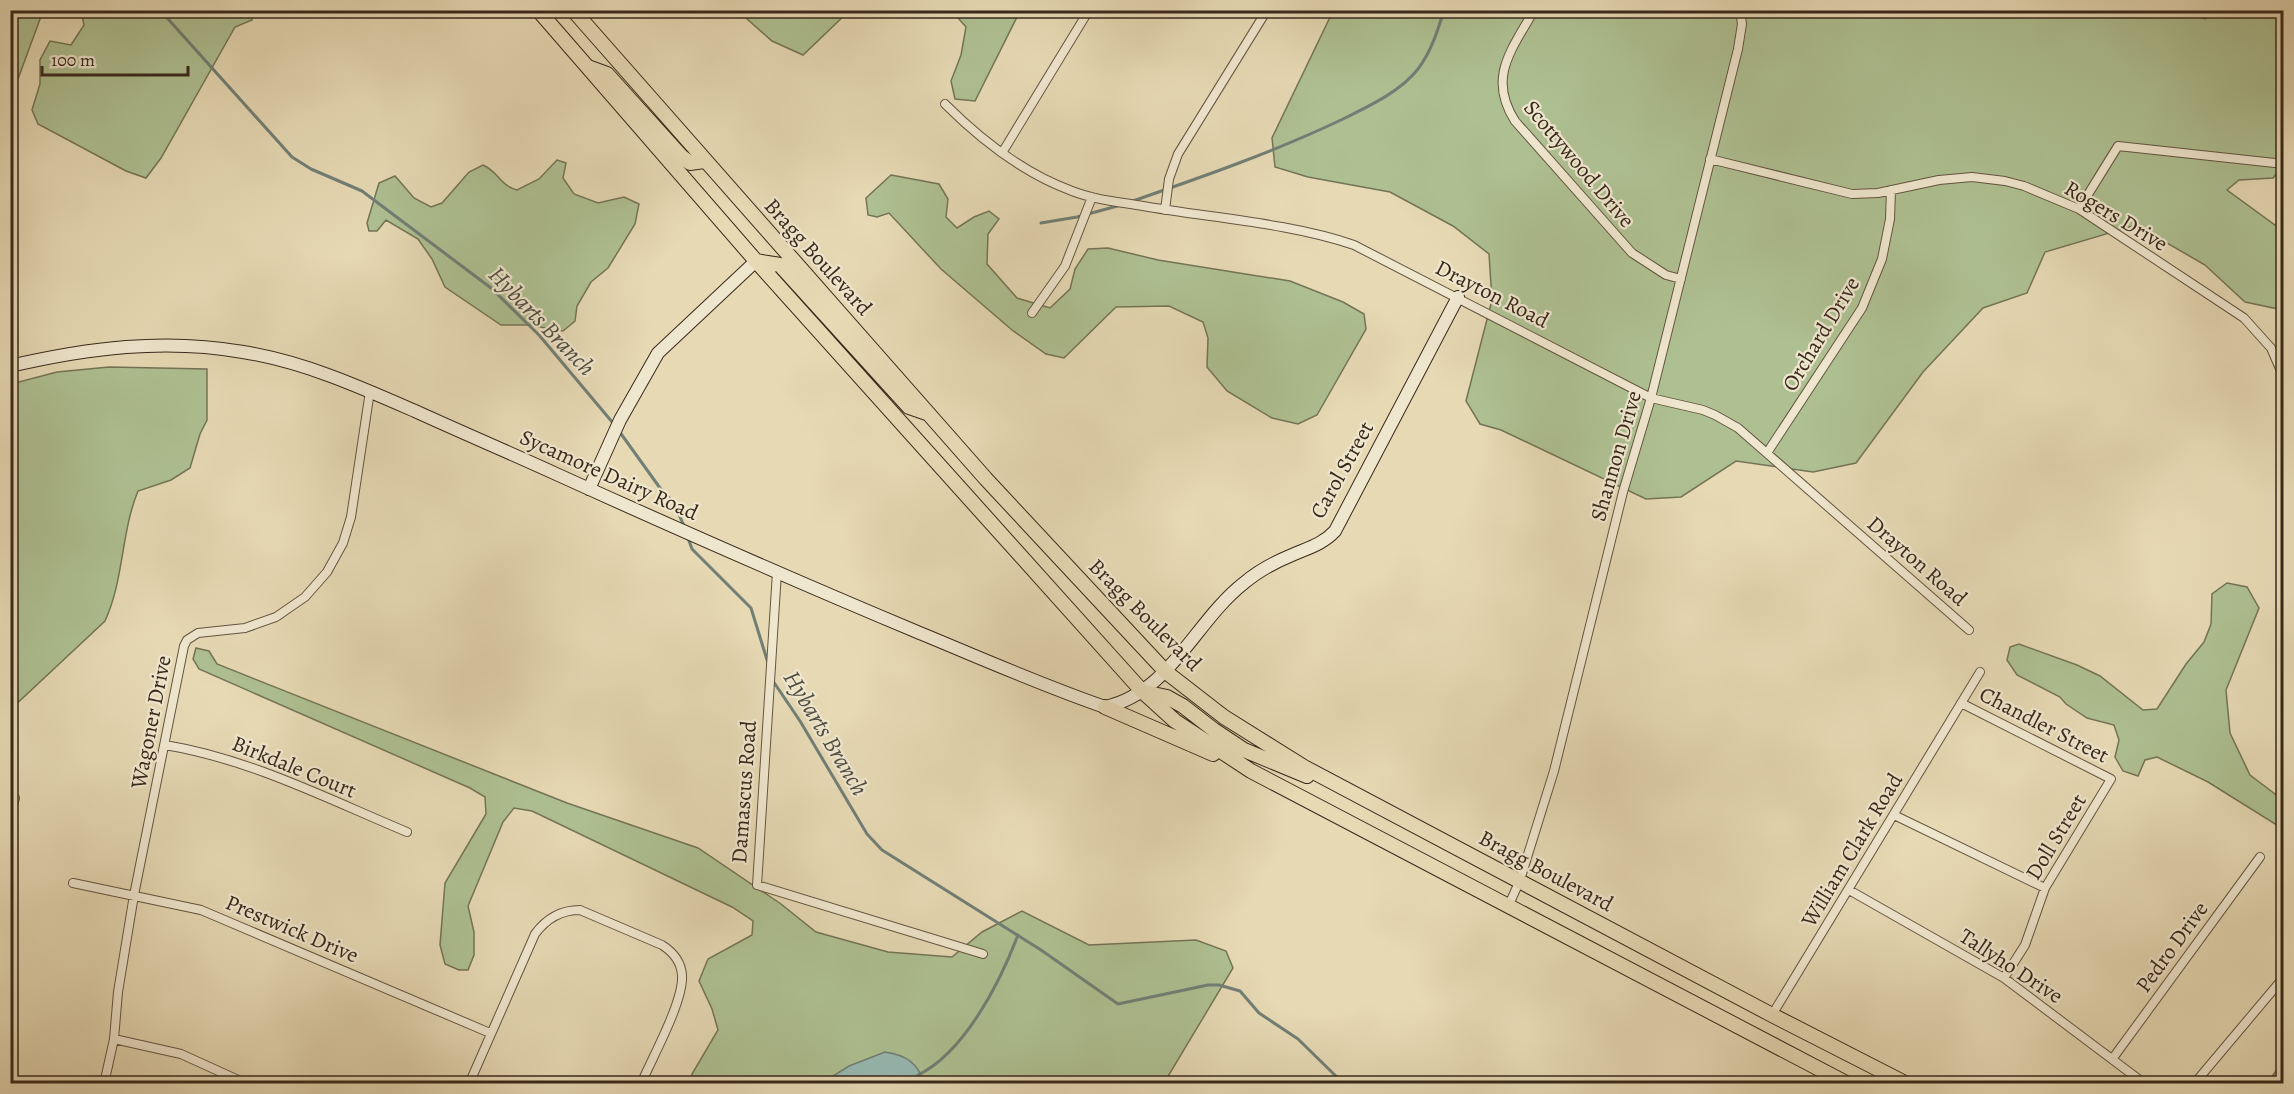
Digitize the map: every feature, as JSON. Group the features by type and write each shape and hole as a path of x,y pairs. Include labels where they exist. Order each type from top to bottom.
{"main road":[{"path":"538,10 756,261 1142,691 1175,721 1251,771"},
{"name":"Bragg Boulevard","path":"573,10 986,479 1166,672 1224,717 1304,767 1772,1015 1907,1083"},
{"path":"586,67 607,74 681,156 690,163 704,161"},
{"path":"756,261 780,265 909,407 931,415"},
{"path":"589,489 619,422 658,353 756,261"},
{"name":"Carol Street","path":"1166,672 1228,597 1243,583 1276,562 1321,544 1335,531 1458,297"},
{"name":"Sycamore Dairy Road","path":"10,366 76,352 129,345 202,346 242,351 300,365 370,391 777,572 988,661 1105,707"},
{"path":"1105,707 1120,704 1142,691 1166,672"},
{"path":"1142,691 1167,697 1183,706 1244,750 1358,796"},
{"path":"1105,707 1251,771 1848,1083"}],"street":[{"path":"1002,153 1089,10"},
{"path":"1165,210 1169,179 1178,154 1267,10"},
{"name":"Scottywood Drive","path":"1534,10 1507,58 1503,71 1502,91 1508,110 1515,121 1632,254 1665,275 1682,279"},
{"name":"Shannon Drive","path":"1508,907 1520,880 1554,771 1623,492 1651,398 1682,279 1738,49 1742,24 1740,10"},
{"name":"Drayton Road","path":"945,104 964,123 1002,153 1047,181 1092,197 1335,238 1378,255 1651,398 1715,415 1738,428 1969,630"},
{"path":"2079,209 2118,146 2283,164"},
{"name":"Rogers Drive","path":"1710,159 1852,194 1865,195 1952,178 1985,177 2024,186 2079,209 2244,318 2271,348 2283,378"},
{"name":"Orchard Drive","path":"1767,453 1866,297 1876,277 1887,239 1891,190"},
{"path":"1032,313 1065,266 1092,197"},
{"name":"Wagoner Drive","path":"105,1083 114,1039 118,992 134,895 187,640 198,633 245,628 264,622 289,609 319,582 337,555 351,517 370,391"},
{"name":"Damascus Road","path":"777,572 756,885 983,954"},
{"path":"1961,703 1980,672"},
{"name":"Chandler Street","path":"1961,703 2111,779"},
{"name":"William Clark Road","path":"1772,1015 1961,703"},
{"name":"Birkdale Court","path":"165,745 212,754 244,764 407,832"},
{"name":"Doll Street","path":"2004,978 2025,945 2033,927 2044,888 2111,779"},
{"path":"10,815 15,798"},
{"path":"1894,815 2044,888"},
{"name":"Pedro Drive","path":"2113,1058 2260,857"},
{"name":"Prestwick Drive","path":"73,883 201,910 490,1034"},
{"name":"Tallyho Drive","path":"1849,890 2004,978 2145,1083"},
{"path":"470,1083 532,940 539,929 560,913 580,910 662,945 672,953 679,964 682,977 679,997 641,1083"},
{"path":"2194,1083 2283,977"},
{"path":"114,1039 181,1054 247,1083"}],"green space":[{"path":"10,11 43,11 11,98"},
{"path":"81,11 254,11 252,20 235,27 161,158 146,178 126,171 38,124 32,110 40,84 40,60 50,41 71,45 84,25"},
{"path":"738,11 849,11 803,55 772,41"},
{"path":"952,11 1020,11 975,101 955,99 951,81 961,55 966,27"},
{"path":"1333,11 2283,11 2283,166 2273,178 2239,180 2227,190 2283,231 2283,310 2245,302 2205,265 2136,225 2045,252 2027,293 1983,308 1923,372 1856,463 1813,472 1736,461 1681,497 1646,499 1501,430 1480,424 1466,401 1492,300 1489,254 1453,226 1390,192 1308,177 1275,167 1272,138"},
{"path":"557,160 566,163 563,178 574,194 598,203 624,197 639,204 635,224 608,268 591,282 577,306 575,321 563,331 529,325 501,325 445,287 432,259 418,239 386,220 377,231 369,231 367,223 379,183 395,176 414,198 431,207 442,203 469,172 483,165 493,171 506,185 517,190 539,179"},
{"path":"891,175 939,184 948,199 946,217 957,228 989,211 999,219 988,234 987,264 1017,298 1050,308 1070,289 1075,269 1088,249 1108,248 1158,260 1290,281 1343,302 1364,314 1366,329 1317,415 1298,424 1272,418 1227,391 1207,367 1208,338 1203,322 1169,306 1116,307 1064,358 1046,354 1012,330 941,269 889,213 877,217 868,215 866,198"},
{"path":"109,367 207,369 207,420 200,434 190,468 171,480 138,491 128,523 116,589 105,621 11,709 11,384 57,372"},
{"path":"2227,583 2247,587 2259,608 2226,690 2230,733 2250,775 2283,800 2283,829 2208,782 2157,757 2145,760 2138,776 2123,771 2115,757 2119,740 2114,725 2087,718 2066,704 2060,697 2017,675 2007,660 2010,647 2019,644 2100,676 2143,710 2157,709 2186,664 2204,642 2211,624 2212,594"},
{"path":"196,648 209,651 217,664 567,803 698,848 781,904 816,932 888,952 952,957 982,932 1022,911 1089,945 1196,940 1226,951 1233,968 1164,1083 691,1083 692,1074 718,1030 712,1009 699,981 708,959 752,935 753,921 732,907 532,811 514,808 503,822 468,906 474,932 474,955 468,970 459,970 445,964 440,945 445,883 486,814 485,797 470,788 199,669 193,659"},
{"path":"2283,1066 2283,1083 2267,1083 2276,1071"}],"water":[{"path":"2191,11 2219,11 2205,19 2194,15"},
{"path":"885,1052 899,1055 910,1061 915,1065 924,1083 822,1083 849,1066"}],"waterway":[{"name":"Hybarts Branch","path":"160,10 292,157 311,169 362,191 491,288 539,335 613,423"},
{"path":"1130,202 1291,142 1384,98 1411,77 1423,62 1434,41 1444,10"},
{"path":"1041,223 1077,217 1121,205"},
{"name":"Hybarts Branch","path":"619,431 660,488 674,503 684,526"},
{"name":"Hybarts Branch","path":"688,538 692,549 751,608 768,663"},
{"name":"Hybarts Branch","path":"773,681 800,721 867,834 882,850 1041,950 1118,1004 1208,985 1219,985 1240,991 1259,1013 1298,1039 1344,1084"},
{"path":"918,1075 935,1064 966,1033 991,994 1018,935"}]}
